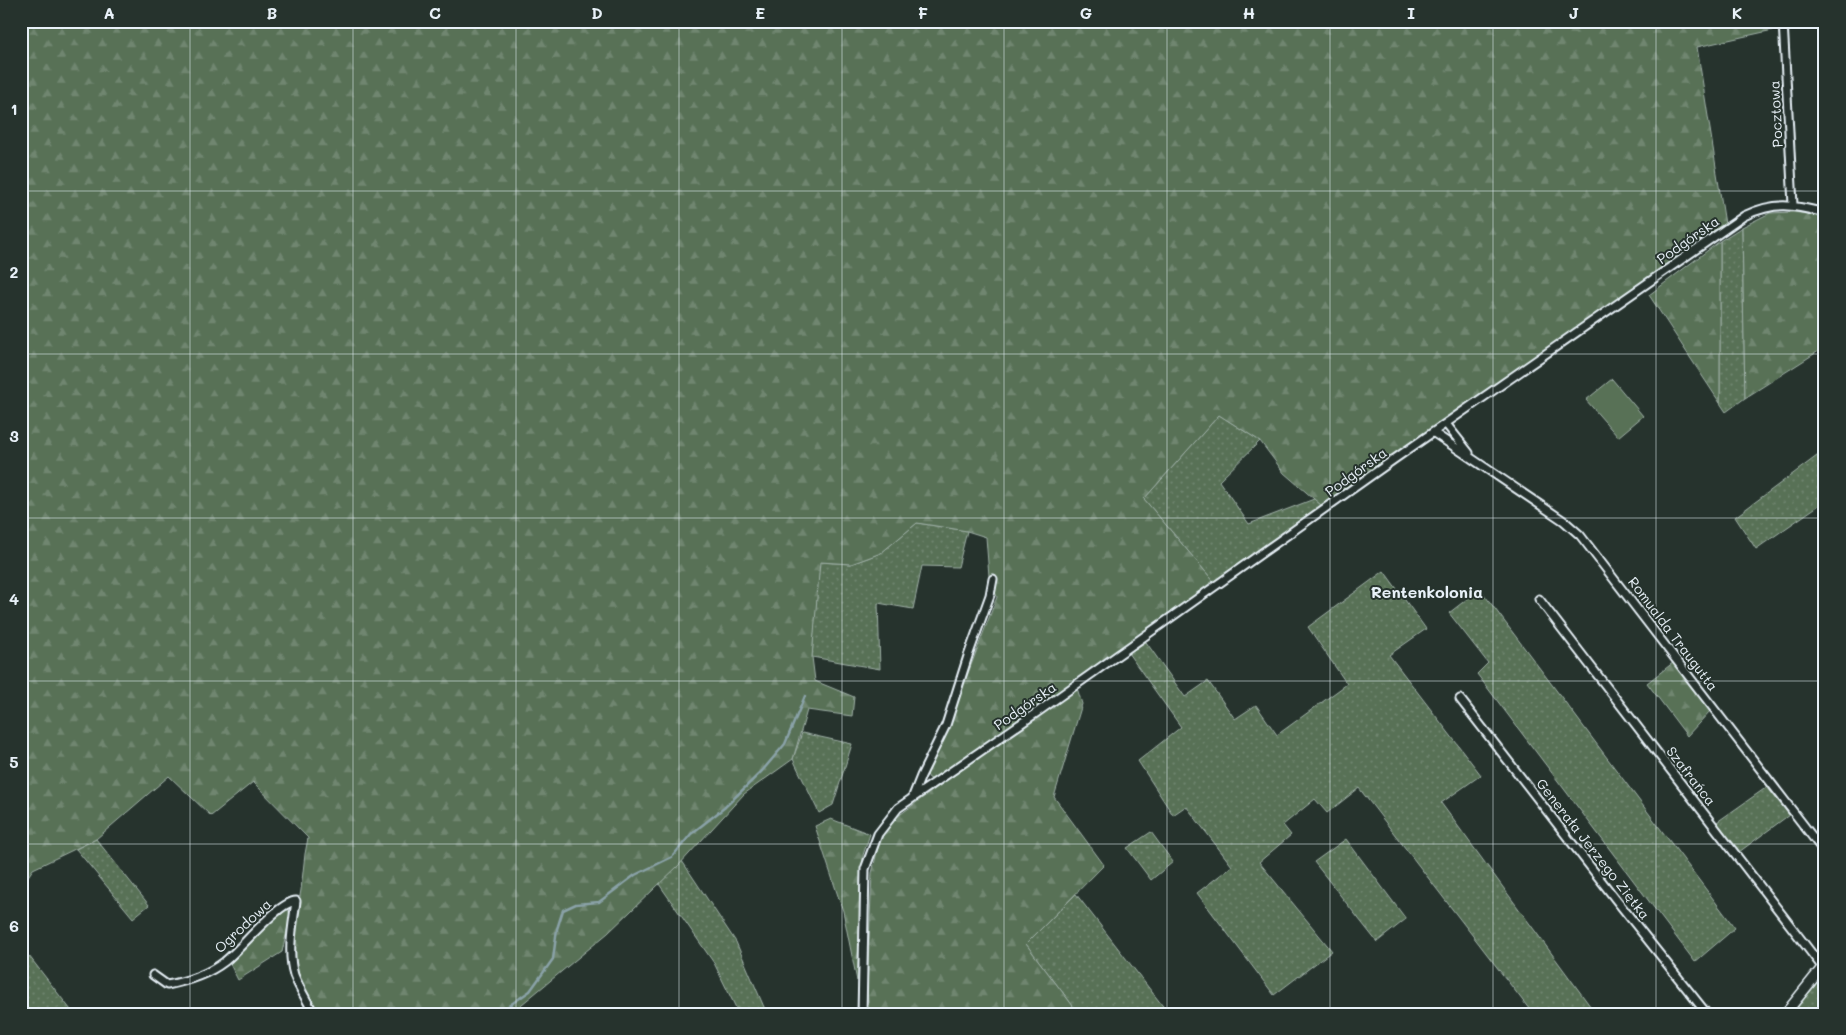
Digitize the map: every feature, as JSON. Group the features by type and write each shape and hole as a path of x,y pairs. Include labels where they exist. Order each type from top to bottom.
{"street":[{"name":"Pocztowa","path":"1782,21 1793,205"},
{"name":"Podgórska","path":"862,1014 865,869 878,834 898,808 1744,216 1771,206 1793,205 1825,213"},
{"name":"Romualda Traugutta","path":"1446,424 1474,460"},
{"name":"Romualda Traugutta","path":"1434,433 1564,521 1580,535 1825,853"},
{"name":"Podgórska","path":"913,797 921,776 946,726 990,595 993,579"},
{"name":"Szafrańca","path":"1539,599 1824,966"},
{"name":"Generała Jerzego Ziętka","path":"1460,699 1617,901 1708,1014"},
{"name":"Ogrodowa","path":"153,975 167,985 204,975 241,948 279,908 291,901 296,901 291,960 294,976 314,1014"},
{"path":"1785,1014 1824,966"}],"green space":[{"path":"21,21 1773,21 1773,30 1697,47 1725,224 1643,284 1321,505 1284,473 1260,441 1219,415 1144,499 1215,583 934,780 929,778 926,773 949,729 997,597 989,576 986,537 967,531 917,523 881,553 851,564 820,562 812,657 815,681 854,697 852,716 807,710 793,759 744,794 678,866 608,933 510,1014 316,1014 294,974 291,946 308,838 253,782 211,816 169,776 96,839 33,869 21,887"},
{"path":"1794,212 1825,217 1825,347 1745,398 1742,227 1770,213"},
{"path":"1742,227 1745,398 1726,412 1720,403 1720,241"},
{"path":"1720,241 1720,403 1649,295"},
{"path":"1612,379 1643,416 1618,437 1586,400"},
{"path":"1219,415 1260,441 1219,481 1249,524 1314,499 1321,505 1215,583 1144,499"},
{"path":"1825,450 1825,501 1756,549 1735,517"},
{"path":"917,523 967,531 958,567 922,566 913,609 878,603 880,669 812,657 819,562 851,564 881,553"},
{"path":"1384,571 1426,629 1389,655 1481,775 1441,803 1596,1014 1533,1014 1359,788 1327,813 1315,799 1283,825 1291,835 1259,862 1332,951 1274,995 1197,893 1232,866 1186,806 1173,815 1138,761 1181,727 1128,653 1146,642 1185,697 1208,681 1235,719 1256,705 1277,735 1347,684 1308,627"},
{"path":"1480,589 1735,928 1695,962 1477,674 1488,663 1449,613"},
{"path":"1674,662 1711,710 1687,736 1647,683"},
{"path":"1077,688 1082,704 1054,797 1104,865 1026,944 1079,1014 869,1014 867,989 872,873 880,839 897,817"},
{"path":"802,733 852,744 833,805 819,813 793,759"},
{"path":"1767,787 1789,815 1739,852 1717,822"},
{"path":"831,819 870,834 863,855 857,981 843,911 815,826"},
{"path":"1151,832 1173,862 1151,880 1127,848"},
{"path":"96,839 149,905 133,918 76,849"},
{"path":"1346,839 1406,919 1377,942 1314,862"},
{"path":"682,861 736,942 767,1014 739,1014 714,963 659,884"},
{"path":"1076,894 1169,1014 1079,1014 1026,944"},
{"path":"284,909 289,911 290,918 282,952 238,980 230,964 276,915"},
{"path":"29,956 74,1014 26,1014 21,1007 21,964"},
{"path":"1825,970 1825,999 1813,1014 1791,1014 1813,988"}],"waterway":[{"path":"497,1014 530,991 553,959 557,929 563,910 576,904 599,902 635,875 672,857 691,834 724,808 762,771 785,744 805,696"}],"railway":[{"path":"1822,1014 1825,1010"}],"district":[{"name":"Rentenkolonia","path":"1427,592"}]}
